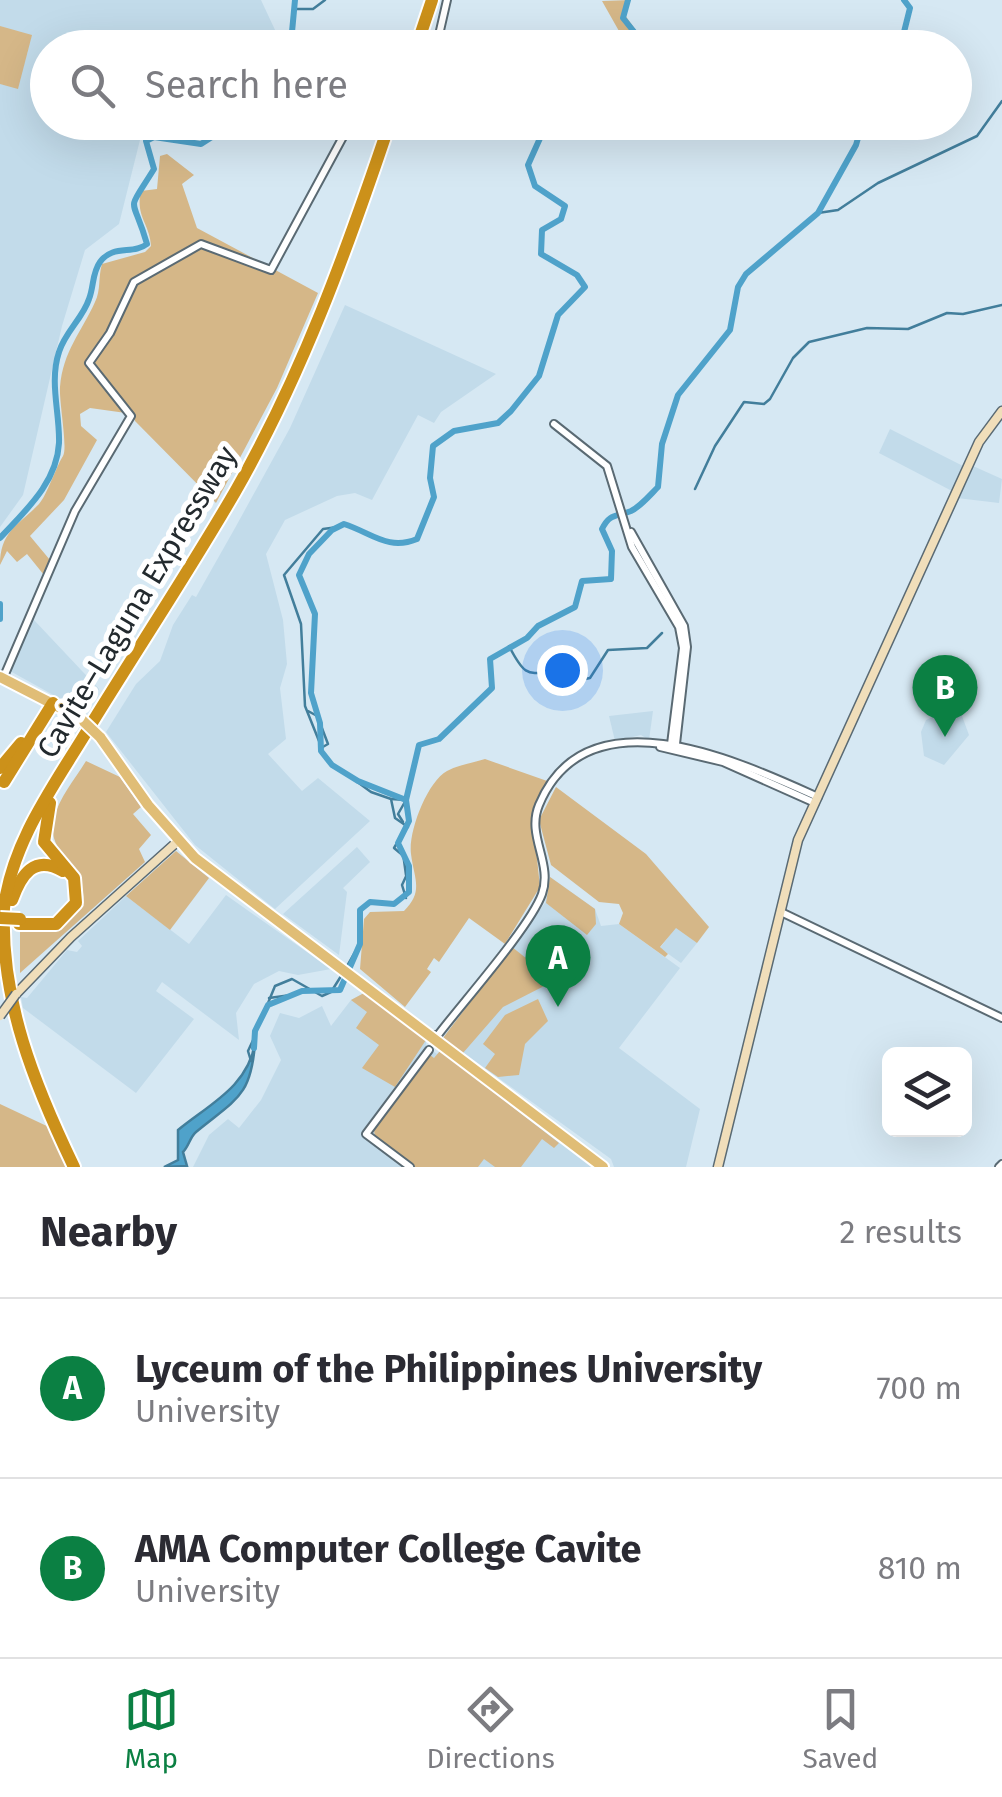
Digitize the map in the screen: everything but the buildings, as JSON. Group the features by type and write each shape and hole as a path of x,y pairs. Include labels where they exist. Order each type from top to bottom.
{"highway":[{"path":"424,30 434,0"},
{"name":"Cavite–Laguna Expressway","path":"77,1167 32,1059 1,964 3,913 13,866 45,800 268,432 334,285 386,140"},
{"name":"Cavite–Laguna Expressway","path":"12,990 12,900 26,850 50,803 228,512 281,416 334,300 387,140"},
{"path":"2,775 53,702"},
{"path":"0,920 56,924 76,903 74,878 44,842 50,803"},
{"path":"12,900 20,877 37,865 59,868 71,884 72,900 60,916 20,922"},
{"path":"0,888 13,866"},
{"path":"0,975 12,990"}],"main road":[{"path":"718,1167 798,840 980,439 1002,410"},
{"path":"1,677 80,718 100,737 178,841 604,1167"},
{"path":"0,1008 12,990 178,841"},
{"path":"0,1016 12,990"}],"street":[{"path":"440,30 446,0"},
{"path":"1,677 75,510 131,416 88,363 110,333 125,295 145,274 201,244 272,270 341,140"},
{"path":"554,424 600,458 618,494 632,547 682,638 674,744"},
{"path":"430,1050 430,1035 438,1035 536,906 547,870 535,832 536,813 563,771 596,751 633,743 674,744 724,756 817,800"},
{"path":"410,1167 366,1134 430,1050 444,1046 441,1037 540,904 547,870 537,827 544,801 575,764 610,750 651,746 698,754 817,800"},
{"path":"781,912 1002,1018"}],"shaded area":[{"path":"0,0 261,0 275,30 30,30 30,140 140,140 119,224 85,250 62,326 23,495 0,527"},
{"path":"631,0 622,11 636,30 618,30 602,1"},
{"path":"0,26 30,34 30,43 18,89 0,84"},
{"path":"167,154 194,175 182,184 197,228 318,293 277,388 216,503 135,421 133,414 90,408 80,414 81,426 97,440 64,500 30,536 50,560 44,575 27,554 17,562 7,551 0,565 7,536 42,500 63,456 62,374 97,297 102,264 145,252 151,246 141,214 141,191 157,189 160,156"},
{"path":"345,305 496,374 441,412 434,423 418,415 372,500 355,493 337,496 285,520 266,554 283,620 287,664 280,688 286,739 268,754 302,791 318,778 370,821 275,909 195,845 106,732 136,684 160,661 173,625 192,595 196,597 235,528 290,428"},
{"path":"890,429 963,466 952,491 879,453"},
{"path":"973,466 1002,479 999,503 957,498"},
{"path":"33,619 99,689 84,712 10,671"},
{"path":"958,705 969,735 944,765 924,756 921,732 926,720"},
{"path":"653,711 649,740 641,735 615,741 609,716"},
{"path":"485,759 550,782 533,820 540,887 505,944 469,918 439,962 434,958 427,969 431,972 405,1007 360,969 364,919 370,912 404,911 410,904 416,884 411,845 426,796 447,771"},
{"path":"86,761 120,777 141,807 133,814 151,835 139,849 145,862 20,973 20,929 58,931 82,907 80,882 53,831 60,803"},
{"path":"556,787 646,854 709,927 697,943 676,928 660,947 668,954 665,957 619,924 623,913 619,904 599,902 551,865 539,820"},
{"path":"357,847 370,862 343,888 347,892 339,955 283,914"},
{"path":"176,851 209,878 170,930 126,896"},
{"path":"550,877 595,909 601,926 619,924 680,968 619,1048 700,1109 686,1167 614,1167 611,1159 443,1038 545,903"},
{"path":"550,877 595,909 596,924 587,935 546,903"},
{"path":"226,895 331,969 298,975 279,971 254,984 236,1013 239,1040 162,982 156,991 194,1019 136,1093 23,1008 21,997 27,998 67,950 77,952 82,946 78,941 126,896 189,944"},
{"path":"676,927 697,943 681,963 660,948"},
{"path":"512,947 546,974 543,978 550,983 503,1007 463,1053 443,1038"},
{"path":"364,993 426,1040 426,1046 437,1054 440,1051 591,1167 193,1167 209,1135 228,1119 239,1128 261,1100 281,1060 270,1036 280,1013 299,1018 322,1006 331,1026 351,1000"},
{"path":"364,993 426,1040 395,1087 362,1068 379,1045 356,1028 367,1012 351,1000"},
{"path":"538,999 548,1021 525,1044 519,1075 498,1077 485,1068 495,1054 483,1044 505,1015"},
{"path":"440,1051 559,1143 554,1148 542,1139 521,1167 495,1167 484,1159 478,1167 415,1167 375,1137 374,1130 430,1055 434,1058"},
{"path":"0,1104 51,1128 70,1167 0,1167"}],"water":[{"path":"255,1043 245,1086 231,1104 194,1134 183,1152 187,1166 164,1167 178,1160 178,1130 235,1083 251,1058"}],"waterway":[{"path":"292,30 295,0"},
{"path":"295,9 313,9 325,0"},
{"path":"628,0 623,18 633,30"},
{"path":"904,0 910,8 904,30"},
{"path":"972,138 1002,101"},
{"path":"0,538 46,484 57,457 56,363 62,345 86,306 97,266 111,253 147,244 134,205 154,169 148,140"},
{"path":"174,140 201,144 207,140"},
{"path":"254,1048 255,1031 268,1005 302,991 340,990 360,944 360,910 370,902 394,904 409,892 409,866 398,843 409,821 406,800 358,781 332,765 321,751 320,723 311,693 315,614 299,575 309,554 332,530 344,524 389,542 417,539 434,497 430,478 433,446 454,431 498,423 539,376 558,315 585,287 577,275 541,254 542,230 561,219 565,206 535,186 528,165 539,140"},
{"path":"406,800 419,745 439,739 492,688 490,659 527,638 538,626 575,607 582,581 611,579 612,551 602,529 611,518 638,507 658,487 662,444 678,395 730,330 738,287 746,274 818,213 857,140"},
{"path":"818,213 838,210 878,183 969,140"},
{"path":"695,489 715,446 744,402 764,404 770,399 793,358 809,342 867,328 908,329 947,313 963,314 1002,305"},
{"path":"321,746 305,706 301,624 284,575 323,529 338,527"},
{"path":"0,604 0,619"},
{"path":"509,646 524,669 534,673 561,672 566,683 590,678 608,650 647,648 662,633"},
{"path":"308,711 319,717"},
{"path":"320,723 328,744 321,748"},
{"path":"345,773 371,792 391,799 395,818 408,827"},
{"path":"391,799 406,800 398,814 403,822"},
{"path":"403,833 394,848 406,858"},
{"path":"403,853 406,875"},
{"path":"406,898 402,885 409,870"},
{"path":"347,966 359,945"},
{"path":"266,1008 275,986 292,979 322,996 331,992 343,973"},
{"path":"269,998 291,995"},
{"path":"251,1061 248,1051 255,1036"}],"place":[{"name":"AMA Computer College Cavite","path":"945,737"},
{"name":"Lyceum of the Philippines University","path":"558,1007"}]}
